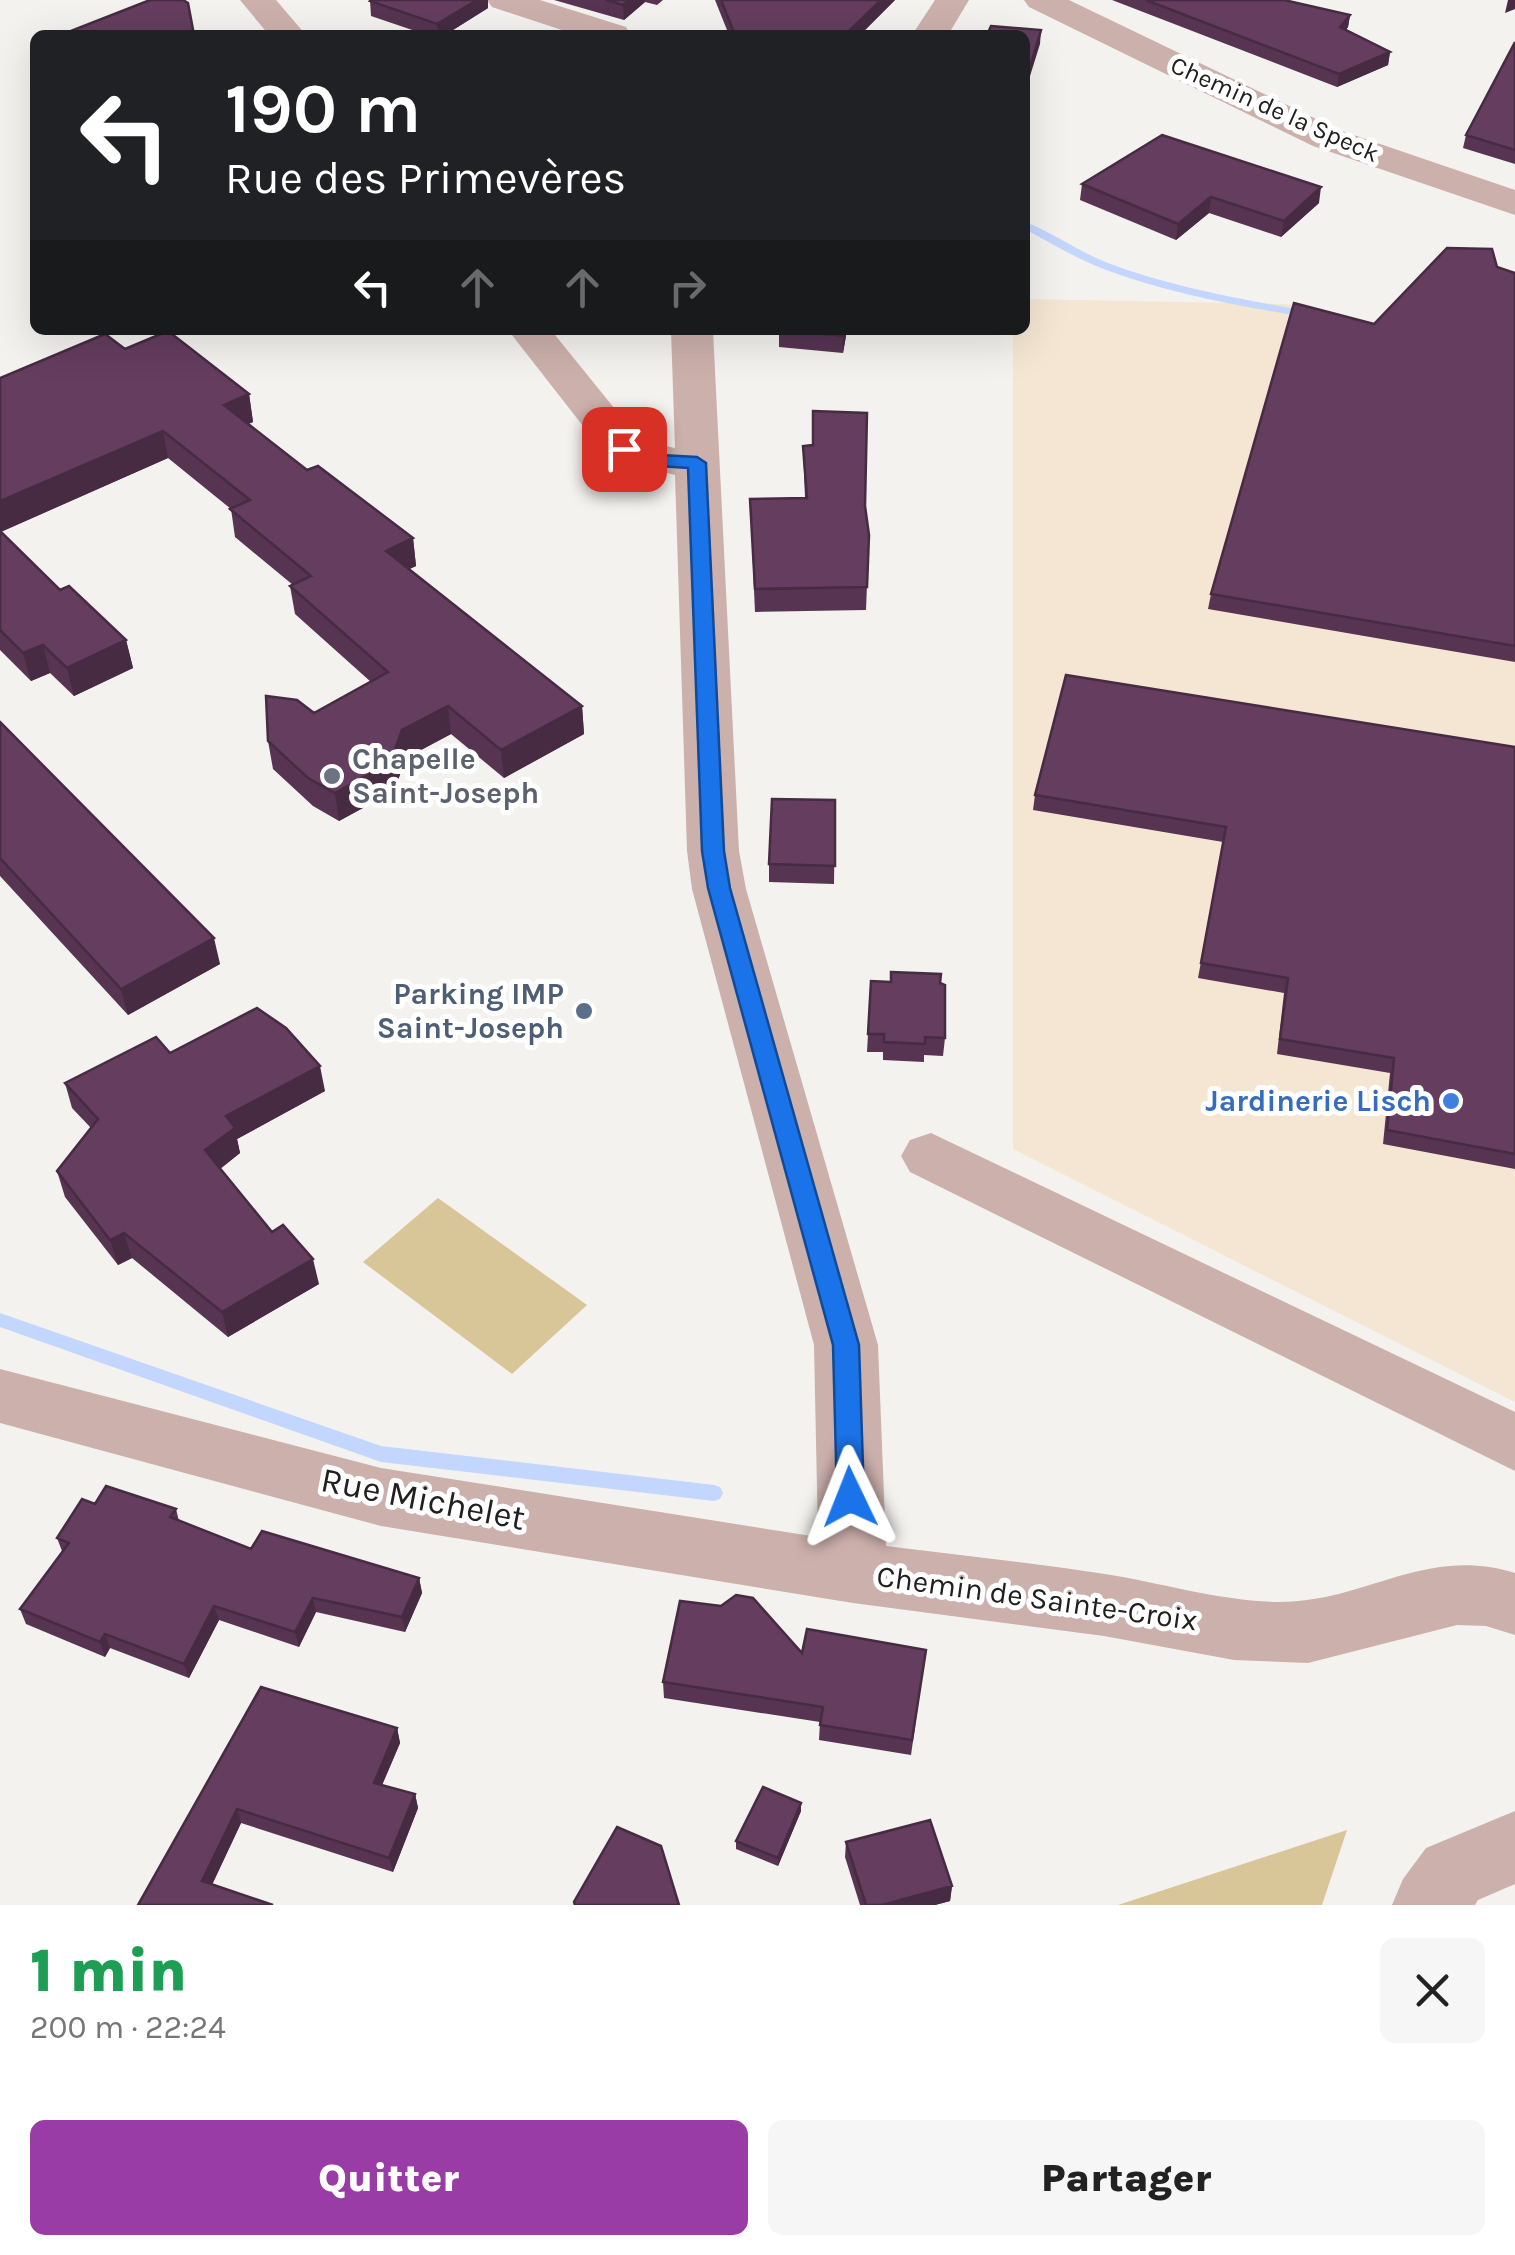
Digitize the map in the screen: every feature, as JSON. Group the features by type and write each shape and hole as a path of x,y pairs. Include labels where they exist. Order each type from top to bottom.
{"street":[{"path":"257,0 284,30"},
{"path":"504,0 597,30"},
{"path":"933,30 952,0"},
{"name":"Chemin de la Speck","path":"1041,0 1326,138 1515,204"},
{"path":"533,335 624,449 659,460 697,463"},
{"name":"Chemin de Sainte-Croix","path":"692,335 713,851 719,888 846,1345 853,1573 1049,1596 1278,1633 1335,1629 1422,1596 1498,1596 1515,1604"},
{"path":"931,1156 1515,1443"},
{"name":"Rue Michelet","path":"0,1396 381,1497 853,1573"},
{"path":"1430,1905 1452,1874 1515,1847"}],"shaded area":[{"path":"1030,299 1287,304 1515,368 1515,1402 1013,1149 1013,335 1030,335"},
{"path":"438,1198 587,1305 512,1374 363,1262"},
{"path":"1347,1830 1322,1905 1118,1905"}],"building":[{"path":"150,0 183,0 188,3 193,30 73,30"},
{"path":"371,0 477,0 437,24"},
{"path":"721,0 881,0 850,30 733,30"},
{"path":"1146,0 1284,0 1350,15 1340,27 1390,52 1339,74"},
{"path":"991,26 1041,30 1030,67 1030,30 989,30"},
{"path":"1515,42 1515,150 1466,135"},
{"path":"1162,135 1321,187 1284,221 1211,197 1178,224 1082,184"},
{"path":"1447,248 1492,249 1497,267 1515,273 1515,646 1211,594 1294,303 1374,324"},
{"path":"103,335 125,349 158,335 173,335 249,394 224,405 307,470 318,466 413,538 386,551 582,706 501,750 448,706 402,730 390,763 335,793 308,778 268,741 266,696 297,700 314,713 388,672 290,586 311,576 230,509 250,500 163,431 0,501 0,378"},
{"path":"813,411 867,413 867,587 755,589 750,499 807,498 803,446 813,445"},
{"path":"0,531 60,590 69,586 126,640 67,668 43,645 23,653 0,630"},
{"path":"1066,675 1515,747 1515,1154 1387,1130 1394,1058 1280,1039 1288,978 1201,963 1226,827 1035,795"},
{"path":"0,722 214,938 121,989 0,858"},
{"path":"772,799 835,800 835,866 769,864"},
{"path":"891,972 941,974 940,983 945,985 945,1038 925,1037 925,1044 884,1042 884,1034 868,1034 871,981 891,982"},
{"path":"257,1008 286,1028 320,1066 226,1116 235,1128 205,1150 272,1232 283,1225 313,1259 222,1312 124,1233 110,1240 57,1171 98,1119 65,1083 156,1037 170,1053"},
{"path":"106,1486 176,1509 170,1517 251,1549 262,1531 419,1578 402,1617 313,1598 295,1632 214,1606 184,1664 105,1634 100,1642 20,1609 69,1543 57,1538 82,1499 95,1504"},
{"path":"736,1595 753,1598 802,1653 807,1629 926,1650 912,1740 820,1725 823,1707 663,1682 680,1601 721,1606"},
{"path":"261,1687 397,1728 374,1783 415,1794 389,1858 237,1809 202,1881 273,1905 138,1905"},
{"path":"763,1787 801,1803 778,1858 736,1841"},
{"path":"930,1820 952,1886 882,1905 866,1905 846,1842"},
{"path":"617,1827 661,1846 679,1905 575,1905"}],"waterway":[{"path":"1030,228 1091,260 1152,282 1311,315"},
{"path":"0,1320 381,1454 714,1493"}],"place":[{"name":"Chapelle Saint-Joseph","path":"332,776"},
{"name":"Parking IMP Saint-Joseph","path":"584,1011"},
{"name":"Jardinerie Lisch","path":"1451,1101"}],"route":[{"path":"624,449 659,460 697,463 713,851 719,888 846,1345 850,1497"}]}
